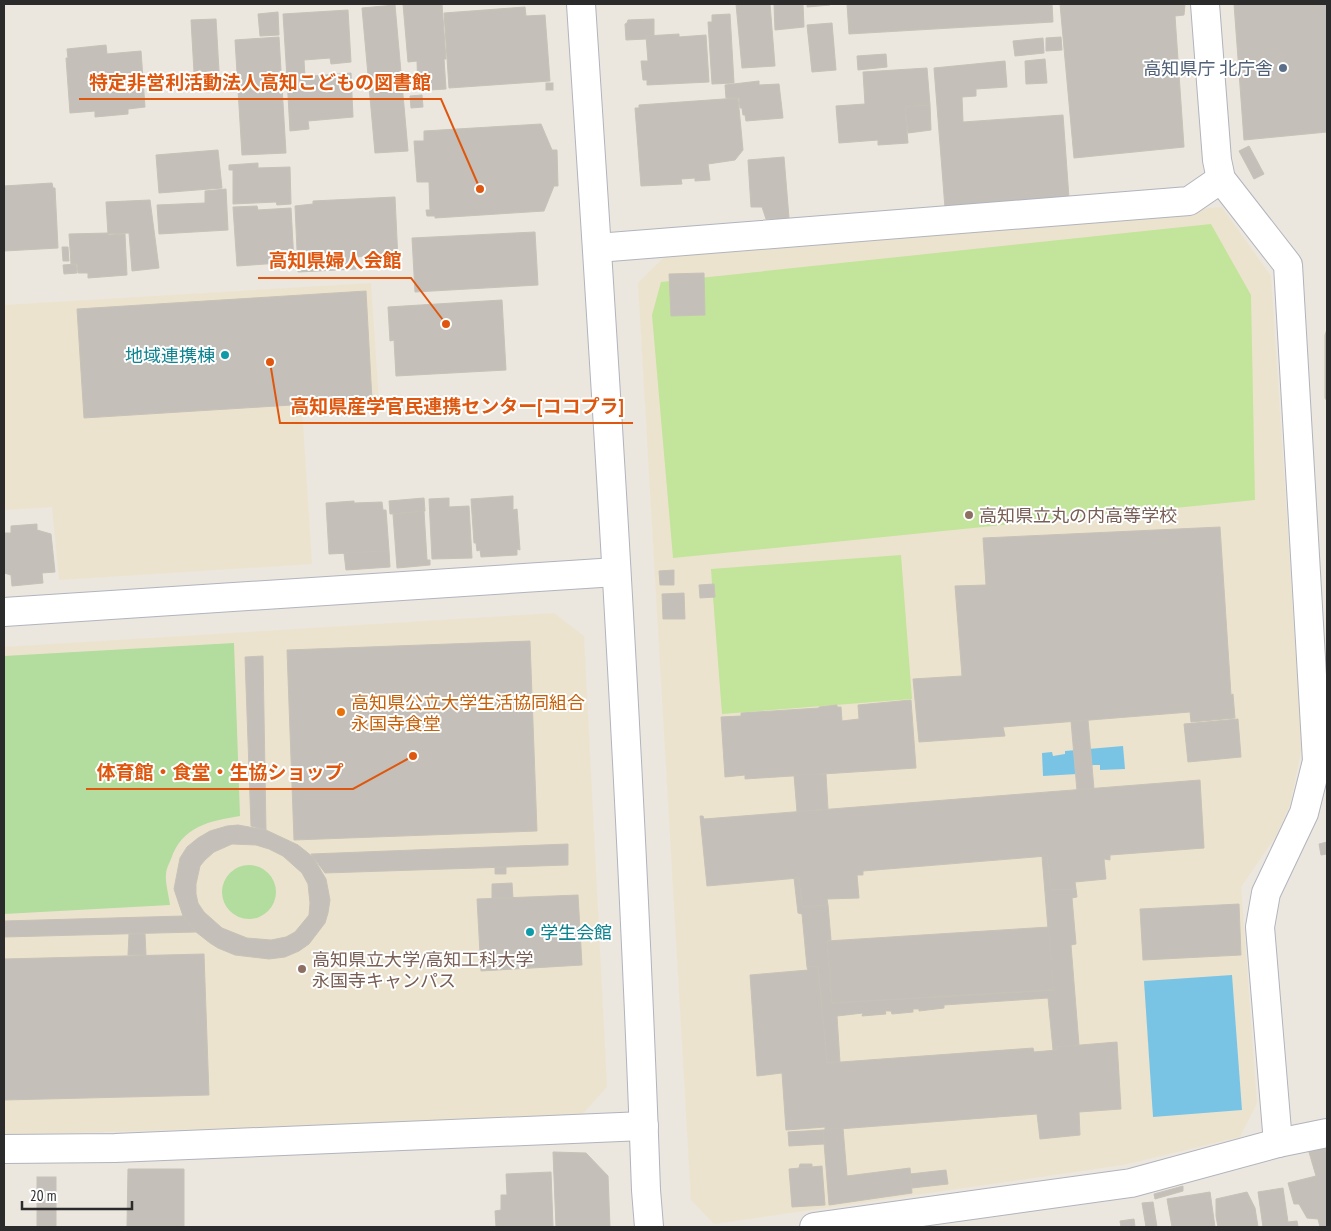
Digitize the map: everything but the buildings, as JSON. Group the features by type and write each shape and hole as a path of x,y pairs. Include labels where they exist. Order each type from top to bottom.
{"street":[{"path":"581,4 616,572 650,1227"},
{"path":"1205,4 1221,179 1288,265 1289,275 1317,762 1304,813 1266,893 1260,926 1278,1144"},
{"path":"597,248 1189,201 1221,179"},
{"path":"4,612 616,572"},
{"path":"4,1149 115,1148 644,1126"},
{"path":"814,1227 1131,1183 1327,1133"}],"shaded area":[{"name":"高知県立丸の内高等学校","path":"1222,207 1271,276 1302,747 1290,805 1276,836 1241,887 1257,1103 1240,1137 1123,1165 714,1224 691,1200 638,283 668,253"},
{"path":"371,283 379,403 302,408 312,564 59,580 52,507 4,510 4,305"},
{"name":"高知県立大学/高知工科大学 永国寺キャンパス","path":"554,613 584,636 607,1087 579,1118 4,1135 4,647"}],"green space":[{"path":"1211,224 1251,295 1255,500 673,558 652,315 661,282"},
{"path":"901,555 912,699 722,714 713,597 715,597 711,569"},
{"path":"234,643 240,816 208,823 198,827 182,839 166,872 170,905 4,914 4,656"},
{"path":"244,865 254,865 264,869 272,877 276,892 272,907 264,915 254,919 244,919 234,915 226,907 222,897 222,887 226,877 234,869"}],"water":[{"path":"1123,746 1125,769 1100,770 1100,765 1093,765 1077,774 1043,776 1042,753 1052,752 1053,756 1065,754 1065,751"},
{"path":"1232,975 1242,1110 1153,1117 1144,981"}],"place":[{"name":"高知県庁 北庁舎","path":"1283,68"},
{"name":"特定非営利活動法人高知こどもの図書館","path":"480,189"},
{"name":"高知県婦人会館","path":"446,324"},
{"name":"地域連携棟","path":"225,355"},
{"name":"高知県産学官民連携センター[ココプラ]","path":"270,362"},
{"name":"高知県立丸の内高等学校","path":"969,515"},
{"name":"高知県公立大学生活協同組合 永国寺食堂","path":"341,712"},
{"name":"体育館・食堂・生協ショップ","path":"413,756"},
{"name":"学生会館","path":"530,932"},
{"name":"高知県立大学/高知工科大学 永国寺キャンパス","path":"302,969"}]}
